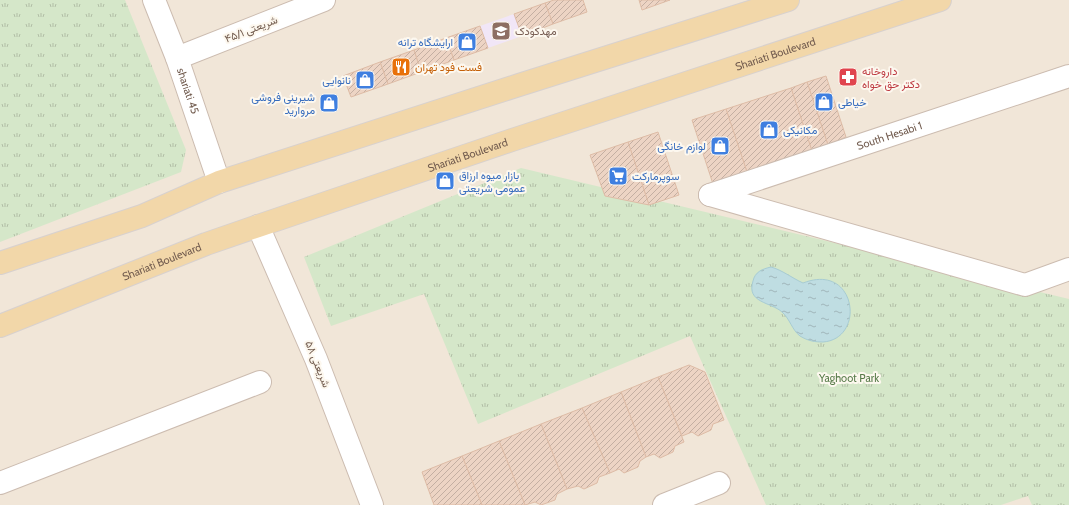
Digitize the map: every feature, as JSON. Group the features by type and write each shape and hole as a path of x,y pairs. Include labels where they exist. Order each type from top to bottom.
{"main road":[{"path":"0,264 142,216 219,182 788,0"},
{"name":"Shariati Boulevard","path":"0,326 206,244 527,135 940,0"}],"street":[{"name":"shariati 45","path":"154,0 177,58 219,182"},
{"name":"شریعتی ۴۵/۱","path":"177,58 324,0"},
{"name":"South Hesabi 1","path":"1069,76 710,195 1025,285 1069,269"},
{"name":"شریعتی ۵۸","path":"258,226 316,359 372,505"},
{"path":"0,483 260,382"},
{"path":"664,505 719,483"}],"shaded area":[{"path":"0,0 1069,0 1069,505 0,505"},
{"name":"مهدکودک","path":"514,14 522,36 488,48 480,26"}],"green space":[{"path":"0,0 125,0 186,150 181,172 0,242"},
{"name":"Yaghoot Park","path":"521,168 1069,299 1069,505 1032,505 1028,496 1001,505 766,505 690,336 478,424 424,294 331,326 304,257"}],"water":[{"path":"771,267 803,283 821,279 835,283 844,292 849,304 850,316 846,329 837,338 823,342 812,341 800,336 782,312 756,298 753,294 752,288 755,275 762,270"}],"building":[{"path":"554,0 583,0 587,12 553,24 545,3"},
{"path":"639,0 670,0 642,10"},
{"path":"545,3 553,24 522,36 514,14"},
{"name":"ارایشگاه ترانه","path":"480,26 488,48 454,60 446,38"},
{"path":"446,38 454,60 421,72 414,50"},
{"name":"فست فود تهران","path":"414,50 421,72 388,84 380,62"},
{"name":"نانوایی","path":"380,62 388,84 351,97 343,76"},
{"name":"خیاطی","path":"826,76 846,137 828,145 807,82"},
{"path":"807,82 828,145 812,151 791,88"},
{"name":"مکانیکی","path":"791,88 812,151 747,172 726,109"},
{"name":"لوازم خانگی","path":"726,109 747,172 713,184 692,120"},
{"path":"658,132 679,195 649,205 628,142"},
{"name":"سوپرمارکت","path":"628,142 649,205 605,196 590,155"},
{"path":"689,365 705,372 724,420 713,424 711,430 698,436 692,432 682,436 658,377"},
{"path":"658,377 684,442 675,446 673,452 660,458 654,454 646,457 621,392"},
{"path":"621,392 646,457 640,461 638,467 624,473 619,469 610,473 582,408"},
{"path":"582,408 610,473 599,477 597,483 584,489 578,486 567,489 541,424"},
{"path":"541,424 567,489 557,494 555,500 541,505 535,502 525,505 499,441"},
{"path":"499,441 525,505 482,505 462,456"},
{"path":"462,456 482,505 434,505 422,472"}],"place":[{"name":"مهدکودک","path":"501,31"},
{"name":"ارایشگاه ترانه","path":"467,42"},
{"name":"فست فود تهران","path":"401,67"},
{"name":"داروخانه دکتر حق خواه","path":"848,77"},
{"name":"نانوایی","path":"365,80"},
{"name":"خیاطی","path":"824,102"},
{"name":"شیرینی فروشی مروارید","path":"329,103"},
{"name":"مکانیکی","path":"769,130"},
{"name":"لوازم خانگی","path":"720,146"},
{"name":"سوپرمارکت","path":"618,176"},
{"name":"بازار میوه ارزاق عمومی شریعتی","path":"445,181"}]}
